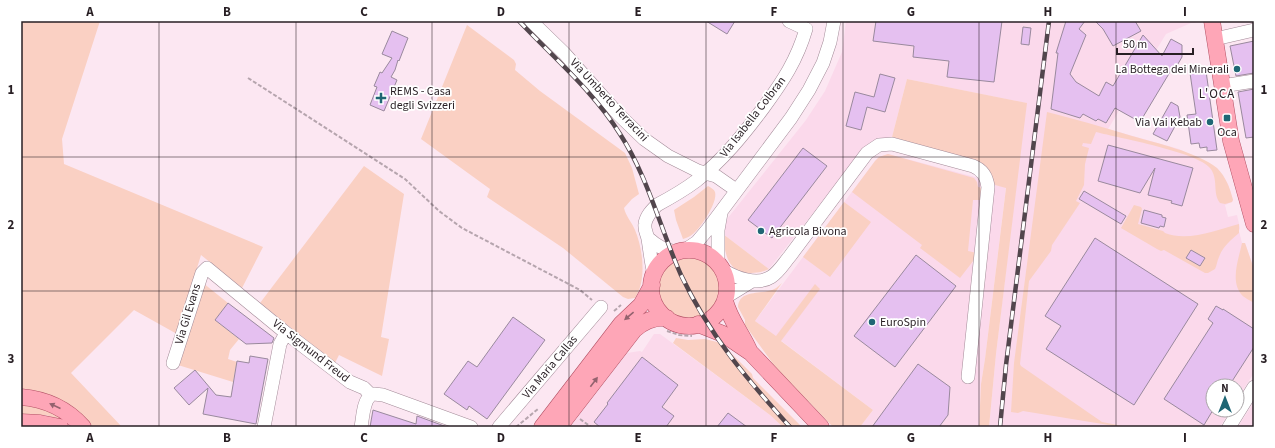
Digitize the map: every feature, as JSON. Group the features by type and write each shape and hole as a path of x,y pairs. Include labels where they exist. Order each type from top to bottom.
{"main road":[{"path":"1212,21 1232,147 1254,224"},
{"path":"542,427 621,324 641,305 662,262 680,251 694,250 703,252 711,257 720,266 727,284 725,299 728,313 744,338 751,353"},
{"path":"653,280 654,302 666,324"},
{"path":"697,330 716,314 725,299"},
{"path":"559,427 634,330 649,320 659,318 666,324 689,325 697,330 723,334 751,353 821,427"},
{"path":"21,397 34,399 53,405 77,420 83,427"},
{"path":"21,422 40,423 60,427"}],"street":[{"name":"Via Umberto Terracini","path":"531,21 561,49 618,114 638,134 668,156 687,166 716,176 736,190"},
{"name":"Via Isabella Colbran","path":"653,280 645,225 651,210 706,173 724,156 783,81 792,66 806,29 789,21"},
{"path":"648,238 659,247 666,250 680,251 697,242 791,118 809,90 823,63 830,42 834,21"},
{"path":"1215,39 1254,30"},
{"path":"1222,86 1254,81"},
{"path":"722,210 718,230 720,266 732,276 752,281 767,279 777,272 868,153 879,145 887,143 899,145 978,168 986,178 988,192 968,378"},
{"name":"Via Sigmund Freud","path":"207,268 286,333 350,382 364,388 371,395 383,395 471,427"},
{"name":"Via Gil Evans","path":"173,363 202,272 207,268"},
{"path":"725,299 752,281"},
{"name":"Via Maria Callas","path":"498,427 601,307"},
{"path":"264,427 280,344 286,333"},
{"path":"1229,427 1254,387"},
{"path":"362,427 366,403 371,395"}],"path":[{"path":"248,78 405,179 439,212 462,228 580,290 601,307"},
{"path":"666,324 679,335 697,330"},
{"path":"576,416 591,427"}],"shaded area":[{"path":"21,21 100,21 62,139 64,164 263,247 242,288 201,255 177,334 134,310 71,373 122,427 91,427 67,407 21,392"},
{"path":"846,21 1195,21 1196,23 1191,23 1166,34 1108,129 1179,149 1217,168 1228,184 1233,200 1225,205 1228,217 1237,215 1242,243 1245,243 1254,269 1254,373 1245,387 1245,378 1205,378 1205,418 1225,418 1220,427 989,427 996,354 1026,103 907,79 892,137 871,142 864,148 769,269 723,234 727,219 806,120 825,91 842,52"},
{"path":"467,25 514,60 516,64 515,70 540,91 625,153 632,168 639,194 624,208 635,230 642,255 641,282 639,291 635,298 628,299 623,297 563,248 487,197 490,189 421,139"},
{"path":"907,79 1027,103 996,354 989,427 979,427 981,384 1006,188 995,185 987,168 979,162 892,137"},
{"path":"1047,112 1164,145 1199,157 1209,162 1220,171 1227,183 1233,200 1232,202 1225,204 1220,203 1216,195 1213,172 1202,162 1190,156 1157,146 1096,132 1091,144 1083,143 1082,146 1089,148 1085,164 1084,185 1076,201 1080,203 1052,245 1051,251 1029,281 1020,364 1102,422 1128,427 1023,411 1018,413 1011,412 1014,363"},
{"path":"888,154 994,182 995,185 1006,187 981,384 979,427 860,427 873,410 755,321 875,161 879,157"},
{"path":"888,154 974,178 978,187 983,188 983,200 973,200 968,251 977,253 977,256 960,278 920,248 922,245 852,192 875,161 879,157"},
{"path":"364,166 404,194 381,337 389,339 382,376 339,355 335,363 260,303"},
{"path":"708,186 715,192 712,208 697,230 690,236 683,239 674,210"},
{"path":"844,202 871,222 830,277 803,257"},
{"path":"1134,205 1141,207 1142,209 1138,224 1163,231 1165,233 1193,236 1239,224 1239,233 1223,250 1218,258 1215,269 1205,273 1164,250 1161,251 1157,249 1121,228"},
{"path":"723,234 769,269 762,272 753,273 737,270 732,266 726,255"},
{"path":"1242,243 1245,243 1254,269 1254,303 1241,294 1236,282 1236,269"},
{"path":"689,258 706,263 714,271 719,288 714,305 706,313 689,318 672,313 664,305 659,288 664,271 672,263"},
{"path":"203,283 228,303 215,320 239,339 230,350 228,359 237,362 233,382 178,365"},
{"path":"782,283 755,321 776,336 815,284 820,289 781,341 873,410 860,427 833,427 776,368 745,325 745,320 738,307 742,298 749,294 772,290"},
{"path":"654,334 660,334 770,415 783,427 570,427 627,353 642,352"},
{"path":"676,338 688,340 705,339 723,345 752,374 753,378 802,427 783,427 770,415 673,343"},
{"path":"21,402 34,404 70,422 45,415 21,415"},
{"path":"1254,402 1254,427 1238,427"}],"building":[{"path":"706,21 735,21 727,34"},
{"path":"876,21 1002,21 994,82 947,77 949,61 913,57 914,46 873,41"},
{"path":"1066,21 1085,21 1079,29 1086,35 1070,74 1076,82 1099,96 1106,82 1113,86 1143,35 1162,56 1171,39 1182,45 1182,57 1175,69 1173,67 1140,122 1115,108 1106,123 1098,119 1096,121 1083,114 1080,118 1051,109 1058,53 1056,53"},
{"path":"1095,21 1135,21 1141,31 1113,46 1103,29"},
{"path":"1023,27 1031,28 1029,45 1021,44"},
{"path":"392,31 408,38 391,77 397,80 384,111 370,105 377,87 374,86 380,72 382,73 392,58 382,54"},
{"path":"1254,41 1254,73 1236,76 1230,46"},
{"path":"1206,71 1217,150 1207,151 1207,147 1200,148 1199,143 1191,144 1187,115 1196,114 1190,73"},
{"path":"880,74 895,78 885,112 867,107 861,130 846,126 855,92 874,97"},
{"path":"1254,89 1254,137 1246,138 1238,92"},
{"path":"1171,102 1178,106 1180,117 1167,141 1153,134"},
{"path":"1108,145 1193,168 1182,206 1171,203 1172,201 1148,195 1155,168 1140,193 1098,181"},
{"path":"803,148 827,166 772,238 748,220"},
{"path":"1084,191 1126,216 1121,224 1079,199"},
{"path":"1144,210 1162,215 1162,217 1166,218 1164,227 1160,226 1159,228 1141,223"},
{"path":"1095,238 1198,304 1134,405 1046,349 1061,326 1045,316"},
{"path":"1191,250 1205,258 1200,266 1186,258"},
{"path":"916,255 956,286 895,367 854,336"},
{"path":"228,303 274,338 272,343 246,344 215,320"},
{"path":"1216,306 1223,309 1254,329 1254,347 1234,378 1205,378 1205,418 1208,418 1204,425 1164,399 1213,323 1208,319"},
{"path":"513,317 545,340 487,419 469,406 467,410 444,394 468,361 477,367"},
{"path":"250,356 268,359 256,424 203,414 208,388 189,405 174,388 195,370 216,395 231,397 237,361 249,363"},
{"path":"642,357 678,385 662,407 674,416 666,427 600,427 594,422"},
{"path":"918,364 950,387 948,415 939,427 872,427"},
{"path":"373,410 416,424 417,416 447,427 370,427"},
{"path":"728,413 747,427 717,427"}],"railway":[{"path":"519,21 598,103 620,134 630,150 646,185 681,275 704,318 730,356 758,391 790,427"},
{"path":"1000,427 1006,365 1049,21"}],"place":[{"name":"La Bottega dei Minerali","path":"1237,69"},
{"name":"REMS - Casa degli Svizzeri","path":"381,98"},
{"name":"Oca","path":"1227,118"},
{"name":"Via Vai Kebab","path":"1210,122"},
{"name":"Agricola Bivona","path":"761,231"},
{"name":"EuroSpin","path":"872,322"}],"district":[{"name":"L'OCA","path":"1217,94"}]}
